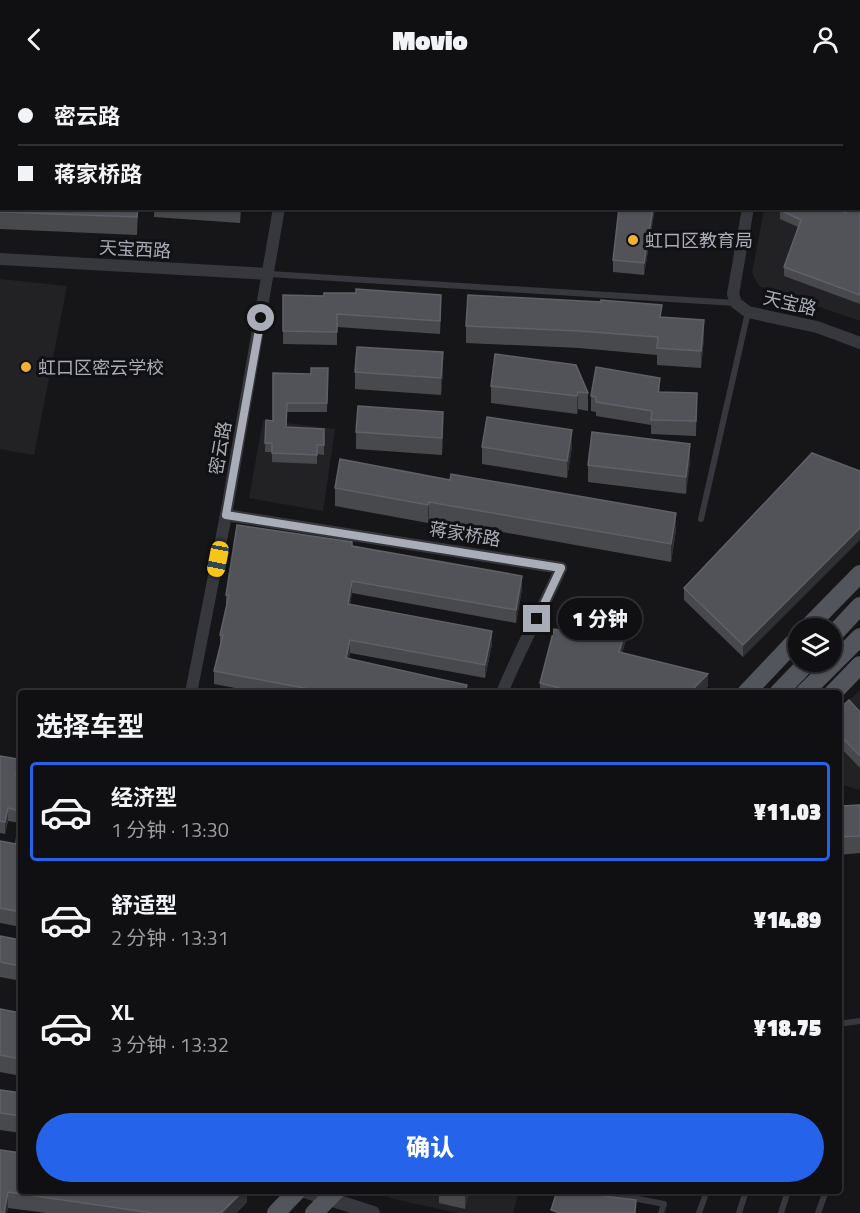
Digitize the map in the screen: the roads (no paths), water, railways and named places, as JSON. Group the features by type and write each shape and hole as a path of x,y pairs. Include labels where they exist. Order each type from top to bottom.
{"main road":[{"path":"817,618 860,574"},
{"path":"842,625 860,606"},
{"path":"807,690 860,637"},
{"path":"749,690 788,649"},
{"path":"836,690 860,664"},
{"path":"781,690 798,672"},
{"path":"276,1213 294,1194"},
{"path":"314,1213 332,1195"}],"street":[{"name":"密云路","path":"192,690 226,515 279,210"},
{"name":"天宝路","path":"748,210 732,294 736,303 748,312 817,327 860,343"},
{"name":"天宝西路","path":"0,259 269,274"},
{"name":"蒋家桥路","path":"226,515 561,568 547,600 516,657 503,690"},
{"path":"332,1195 363,1212"}],"lane":[{"path":"269,274 736,303"},
{"path":"701,519 748,312"},
{"path":"842,1023 860,1021"},
{"path":"612,1194 664,1204 661,1213"},
{"path":"700,1213 706,1194"},
{"path":"739,1213 745,1194"},
{"path":"781,1213 787,1194"},
{"path":"818,1213 825,1194"}],"place":[{"name":"虹口区教育局","path":"633,240"},
{"name":"虹口区密云学校","path":"26,367"}]}
